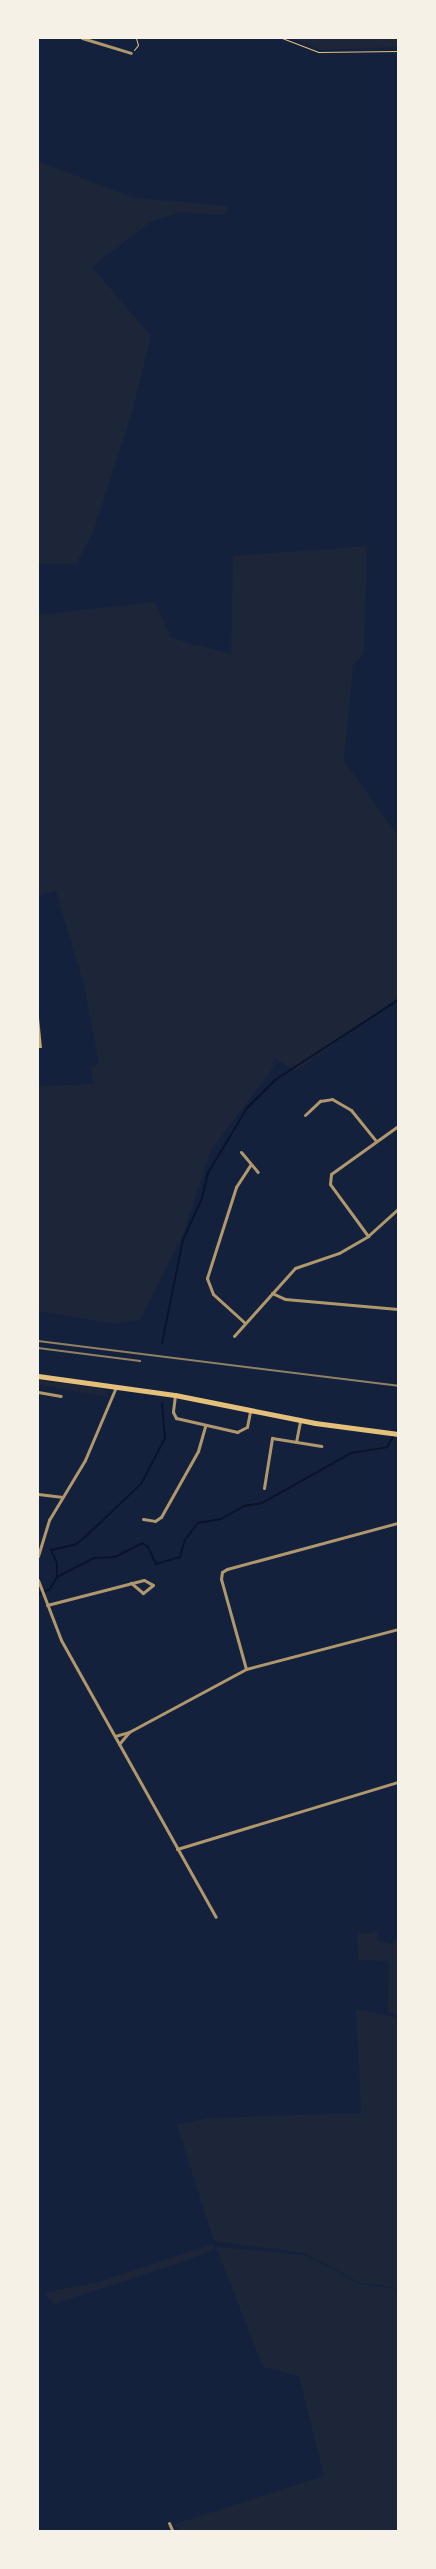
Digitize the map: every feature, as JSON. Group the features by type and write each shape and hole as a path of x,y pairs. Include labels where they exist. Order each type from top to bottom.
{"main road":[{"path":"38,1376 117,1386 300,1421 398,1434"}],"street":[{"path":"82,38 131,53"},
{"path":"305,1115 320,1101 332,1099 351,1110 376,1141"},
{"path":"368,1236 329,1179 334,1170 398,1126"},
{"path":"241,1152 258,1172"},
{"path":"245,1323 212,1294 207,1278 236,1187 251,1164"},
{"path":"234,1336 295,1268 340,1252 368,1236 398,1209"},
{"path":"272,1293 285,1299 398,1309"},
{"path":"38,1556 49,1520 61,1497 85,1460 117,1386"},
{"path":"38,1392 60,1396"},
{"path":"175,1396 173,1412 176,1418 205,1426 240,1432 247,1427 250,1411"},
{"path":"296,1442 300,1421"},
{"path":"143,1519 154,1521 161,1517 198,1451 205,1426"},
{"path":"264,1488 272,1438 321,1446"},
{"path":"38,1494 61,1497"},
{"path":"246,1669 221,1579 222,1572 227,1568 398,1523"},
{"path":"38,1580 61,1640 216,1917"},
{"path":"47,1605 131,1583 148,1580 153,1585 143,1593 131,1583"},
{"path":"114,1736 129,1732 246,1669 398,1629"},
{"path":"119,1744 129,1732"},
{"path":"177,1849 398,1782"},
{"path":"169,2523 173,2532"}],"path":[{"path":"131,53 138,45 136,38"},
{"path":"282,38 318,52 398,51"}],"shaded area":[{"path":"291,38 398,38 398,47 321,50"},
{"path":"38,161 134,198 229,206 225,215 181,212 150,222 92,267 151,336 132,412 94,530 76,564 38,564"},
{"path":"367,546 364,653 353,665 344,761 398,836 398,997 296,1071 274,1058 273,1068 211,1150 183,1234 141,1319 115,1324 38,1311 38,1086 93,1084 91,1066 99,1064 84,985 56,891 38,896 38,615 155,602 171,638 231,654 233,556"},
{"path":"38,1380 104,1389 109,1397 38,1385"},
{"path":"373,1931 378,1932 377,1941 392,1944 398,1938 398,2015 388,2012 389,1961 358,1960 357,1932 372,1934"},
{"path":"356,2009 398,2018 398,2288 361,2283 304,2253 214,2241 177,2125 208,2118 361,2113"},
{"path":"213,2244 214,2249 188,2260 54,2304 44,2293 98,2282"},
{"path":"216,2247 305,2255 360,2284 398,2289 398,2531 181,2532 175,2524 324,2476 299,2376 263,2367"}],"building":[{"path":"38,1008 42,1048 38,1048"}],"waterway":[{"path":"162,1343 183,1240 202,1198 208,1173 247,1108 275,1080 398,1000"},
{"path":"57,1577 57,1563 51,1550 76,1544 141,1484 165,1438 162,1403"},
{"path":"38,1594 49,1590 57,1577 94,1558 115,1557 142,1543 148,1547 156,1564 180,1557 185,1540 198,1523 221,1519 244,1506 262,1503 351,1453 387,1447 398,1429"}],"railway":[{"path":"38,1341 398,1386"},
{"path":"38,1348 140,1361"}]}
